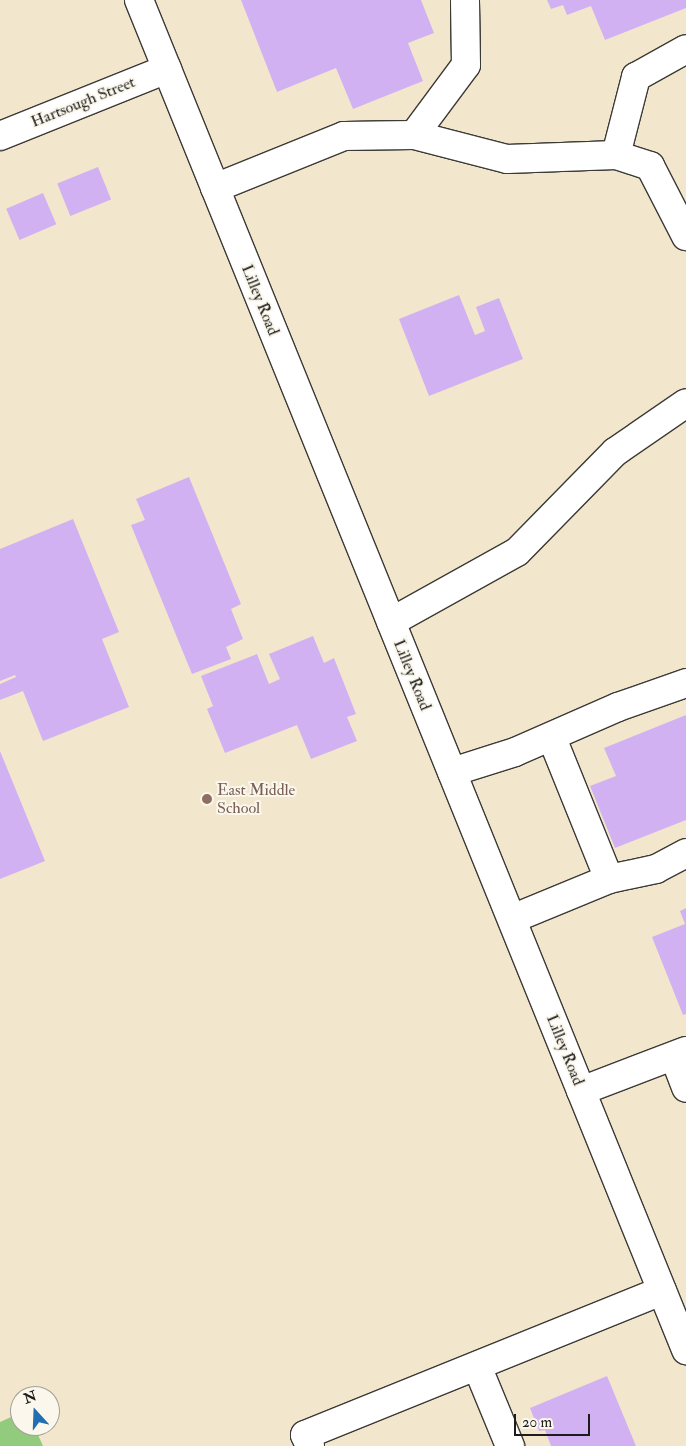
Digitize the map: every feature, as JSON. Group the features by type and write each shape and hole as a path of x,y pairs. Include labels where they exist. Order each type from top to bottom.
{"street":[{"name":"Lilley Road","path":"139,0 686,1350"},
{"path":"414,134 466,65 465,0"},
{"path":"616,155 636,77 686,49"},
{"name":"Hartsough Street","path":"0,136 167,68"},
{"path":"215,188 344,136 414,134 507,159 616,155 650,166 686,236"},
{"path":"391,622 517,552 615,452 686,403"},
{"path":"452,772 552,738 618,708 686,683"},
{"path":"552,738 610,879"},
{"path":"512,919 610,879 656,869 686,853"},
{"path":"581,1091 680,1054 686,1088"},
{"path":"310,1446 305,1435 662,1291"},
{"path":"477,1366 510,1446"}],"green space":[{"path":"10,1418 10,1436 38,1436 43,1446 0,1446 0,1422"}],"building":[{"path":"241,0 421,0 434,33 408,43 423,81 353,109 336,68 277,92"},
{"path":"547,0 686,0 686,8 605,40 591,6 567,15 563,5 551,9"},
{"path":"98,167 111,199 70,216 57,183"},
{"path":"43,193 56,224 19,240 6,209"},
{"path":"459,295 475,335 485,331 476,307 499,298 523,359 429,396 399,319"},
{"path":"189,477 241,604 231,609 243,639 226,647 231,659 192,674 131,525 145,520 136,499"},
{"path":"73,519 119,632 102,639 129,707 43,741 23,691 0,700 0,684 16,677 15,675 0,681 0,549"},
{"path":"313,636 324,663 334,658 356,714 347,717 357,741 311,759 297,725 225,753 207,709 213,706 201,676 257,654 269,684 280,679 269,654"},
{"path":"686,715 686,820 615,848 590,786 616,776 604,748"},
{"path":"0,751 45,861 0,879"},
{"path":"686,908 686,1014 683,1015 652,937 685,924 680,911"},
{"path":"607,1376 636,1446 551,1446 545,1430 539,1431 530,1408"}],"place":[{"name":"East Middle School","path":"207,799"}]}
